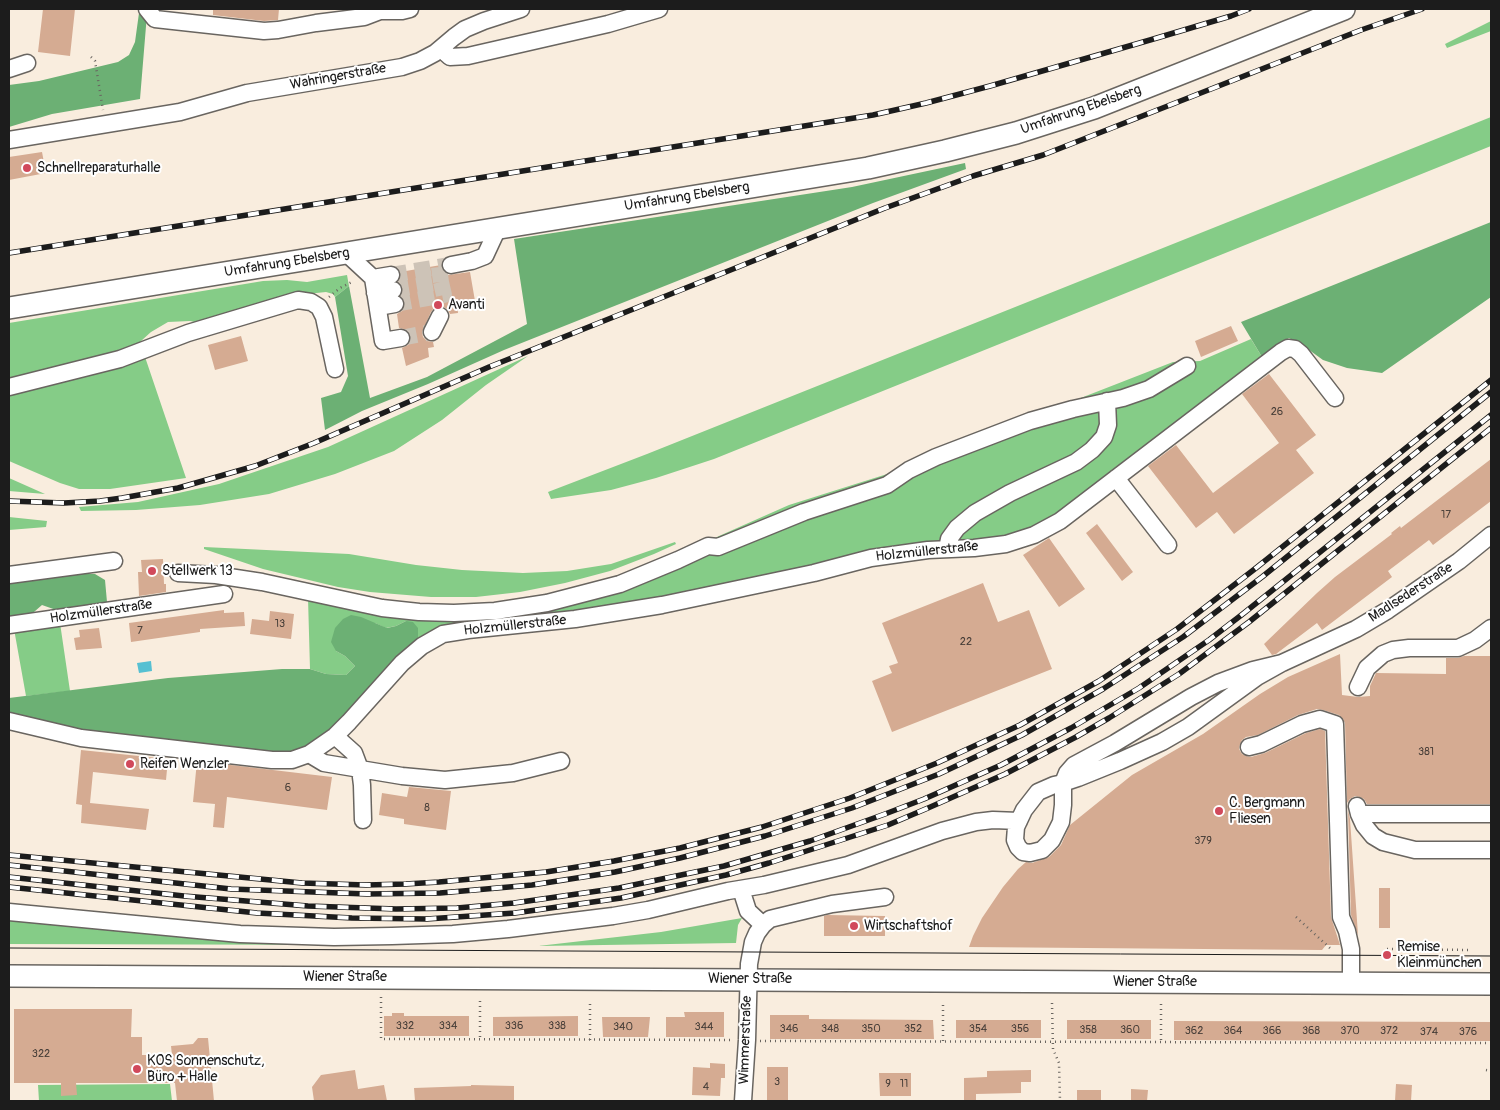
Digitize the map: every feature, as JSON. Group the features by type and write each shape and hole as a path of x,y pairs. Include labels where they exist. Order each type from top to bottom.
{"main road":[{"name":"Umfahrung Ebelsberg","path":"9,308 868,168 945,151 1016,133 1094,108 1344,9"},
{"name":"Wiener Straße","path":"9,976 1491,984"}],"street":[{"path":"147,9 155,19 264,31 364,17 384,10 402,11 410,9"},
{"name":"Wahringerstraße","path":"9,140 180,112 247,93 402,67 420,61 441,49 465,29 521,9"},
{"path":"441,49 450,57 468,56 608,24 659,9"},
{"path":"9,69 27,63"},
{"path":"451,265 472,261 485,256 498,228"},
{"path":"346,253 373,287 383,341 401,338"},
{"path":"373,287 393,290 373,287"},
{"path":"9,387 120,359 188,333 298,300 311,302 319,307 324,317 334,369"},
{"path":"432,332 440,316"},
{"name":"Holzmüllerstraße","path":"9,721 82,738 272,760 292,760 310,754 335,736 402,663 422,646 443,634 575,619 653,607 814,573 871,558 928,550 974,548 1006,544 1034,535 1060,521 1288,348 1295,349 1301,354 1335,398"},
{"path":"178,574 216,575 262,582 382,608 419,612 495,611 546,603 620,584 708,546 718,547 804,512 887,485 909,470 936,457 1030,421 1123,398 1149,389 1187,366"},
{"path":"947,549 949,539 957,528 975,514 1010,493 1076,462 1092,450 1104,437 1108,425 1107,401"},
{"path":"1116,478 1168,545"},
{"name":"Madlsederstraße","path":"1282,662 1356,629 1388,610 1460,561 1491,535"},
{"path":"9,575 114,561"},
{"name":"Holzmüllerstraße","path":"9,625 224,594"},
{"path":"1358,687 1367,668 1383,654 1393,650 1409,648 1458,648 1468,644 1491,628"},
{"path":"1282,662 1218,683 1191,696 1115,743 1074,765 1062,782 1063,805 1061,822 1052,840 1042,850 1030,853 1023,852 1018,847 1015,840 1016,827 1024,810 1038,792 1062,782 1120,761 1162,742 1188,727 1257,677 1282,662"},
{"path":"1249,747 1261,744 1311,721 1320,719 1335,724 1341,917 1347,931 1351,949 1351,984"},
{"path":"335,736 354,753 360,769 363,820"},
{"path":"310,754 324,763 402,776 445,780 513,773 561,761"},
{"path":"1491,814 1358,810 1364,825 1373,836 1398,847 1415,850 1491,850"},
{"path":"9,912 240,934 334,937 453,934 508,929 648,910 848,865 942,831 976,822 993,820 1018,822"},
{"path":"741,889 748,911 763,925 770,919 778,916 832,904 885,897"},
{"name":"Wimmerstraße","path":"743,1101 749,964 756,933 763,925"}],"path":[{"path":"91,57 95,60 102,100"},
{"path":"319,307 340,288 351,282 373,287"},
{"path":"1296,917 1331,949"},
{"path":"1388,949 1472,950"},
{"path":"381,997 381,1039 738,1040"},
{"path":"480,1000 480,1039"},
{"path":"590,1000 590,1040"},
{"path":"943,1002 943,1041"},
{"path":"1052,1003 1052,1042 1054,1055 1060,1063 1060,1101"},
{"path":"1161,1004 1161,1042"},
{"path":"755,1040 1491,1043"},
{"path":"1486,1070 1491,1071"}],"green space":[{"path":"139,13 147,14 140,99 52,114 9,127 9,85 39,81 118,62 129,55 135,42"},
{"path":"1491,21 1491,31 1447,48 1445,44"},
{"path":"1491,117 1491,146 714,459 611,490 551,499 548,492 647,454"},
{"path":"965,163 966,169 873,203 504,350 362,411 325,430 321,398 341,392 348,376 335,297 349,286 370,398 427,377 527,324 514,239 852,187"},
{"path":"1491,222 1491,297 1382,373 1347,368 1323,360 1289,338 1262,357 1241,322"},
{"path":"347,275 349,286 335,297 333,294 326,292 297,295 204,324 190,321 168,322 151,332 131,350 9,382 9,323 263,281 287,280 307,282"},
{"path":"1251,339 1262,357 1068,507 1036,527 1010,537 574,613 452,626 428,633 418,639 406,621 386,628 375,623 336,651 345,656 355,666 346,675 326,674 310,669 308,598 418,609 548,600 679,556 789,505 903,469 1173,362 1200,361"},
{"path":"144,354 186,478 110,489 79,489 9,461 9,391"},
{"path":"528,356 486,385 442,420 394,451 335,474 269,494 200,505 136,510 81,511 79,507 138,502 219,484 328,447"},
{"path":"9,478 45,494 9,491"},
{"path":"9,517 47,521 46,527 9,530"},
{"path":"675,542 676,544 654,554 610,571 520,592 476,597 431,597 370,592 338,587 263,569 204,549 204,547 349,554 416,565 462,570 523,573 567,571 611,564"},
{"path":"84,568 86,574 95,574 105,580 107,602 89,608 59,611 42,605 27,618 9,619 9,579"},
{"path":"351,615 361,617 387,628 406,621 413,622 418,628 418,639 341,722 320,739 301,749 271,753 87,732 9,716 9,698 168,678 282,669 310,669 326,674 346,675 355,666 345,656 336,651 331,642 335,628 343,619"},
{"path":"60,623 70,691 26,696 14,629"},
{"path":"9,917 218,937 378,945 9,944"},
{"path":"742,918 738,925 736,943 538,946 661,932"},
{"path":"170,1084 172,1101 39,1101 38,1085"}],"water":[{"path":"151,661 152,671 139,673 137,663"}],"building":[{"path":"43,9 75,9 70,56 38,52"},
{"path":"213,9 279,9 278,20 264,21 213,15"},
{"name":"Schnellreparaturhalle","path":"42,152 46,173 9,180 9,157"},
{"path":"441,265 443,271 448,275 470,272 475,301 457,304 458,313 450,314 444,307 434,308 422,332 423,337 427,341 433,342 434,347 428,348 429,357 406,366 402,348 408,345 411,337 408,331 399,328 397,314 402,311 405,303 401,296 403,288 398,282 400,272"},
{"path":"1231,326 1238,341 1201,357 1195,341"},
{"path":"241,336 248,361 215,370 208,345"},
{"path":"1269,374 1316,435 1296,450 1314,473 1234,534 1217,512 1196,528 1148,466 1176,445 1213,493 1279,443 1242,394"},
{"path":"1491,459 1491,501 1433,545 1429,540 1388,571 1392,577 1322,630 1317,623 1276,654 1272,655 1264,644 1317,593 1400,526 1401,528"},
{"path":"1097,524 1133,572 1122,581 1086,533"},
{"path":"1049,538 1085,589 1059,607 1023,555"},
{"name":"Stellwerk 13","path":"163,559 166,592 139,596 138,572 142,572 141,560"},
{"path":"983,583 998,622 1029,610 1052,669 892,732 872,681 892,673 889,666 898,663 882,623"},
{"path":"224,610 224,613 244,612 245,626 200,629 200,632 131,642 129,623"},
{"path":"270,611 294,614 291,639 250,634 252,619 269,621"},
{"path":"99,628 102,648 76,650 74,638 80,637 79,630"},
{"name":"C. Bergmann Fliesen","path":"1340,654 1342,695 1358,697 1370,696 1370,686 1376,673 1446,674 1446,658 1491,656 1491,804 1367,804 1364,799 1355,796 1347,803 1345,723 1339,715 1323,710 1317,709 1298,715 1258,735 1246,737 1242,740 1239,749 1242,754 1251,757 1265,753 1306,733 1320,729 1325,731 1331,917 1340,945 1326,945 1322,950 969,947 982,918 1018,869 1026,862 1032,863 1049,857 1061,845 1070,825 1132,775 1203,734 1288,677"},
{"path":"81,750 168,759 166,780 93,772 90,803 149,809 146,830 81,823 82,805 76,804"},
{"path":"197,761 332,777 327,810 227,797 224,828 213,827 215,804 193,802"},
{"path":"409,787 451,791 446,830 404,824 404,819 379,815 382,793 407,797"},
{"path":"1348,810 1350,819 1358,935 1351,915"},
{"path":"1379,888 1390,888 1390,928 1379,928"},
{"name":"Wirtschaftshof","path":"824,916 885,916 885,936 824,936"},
{"path":"14,1009 132,1009 131,1037 142,1037 142,1055 172,1055 171,1046 193,1044 198,1038 208,1038 214,1101 177,1101 175,1083 76,1083 77,1095 61,1096 61,1083 14,1083"},
{"path":"684,1012 724,1012 724,1037 666,1037 666,1017 685,1017"},
{"path":"392,1013 404,1013 404,1016 469,1016 469,1036 384,1036 384,1016 392,1016"},
{"path":"770,1015 809,1015 809,1019 933,1020 934,1039 770,1039"},
{"path":"578,1016 578,1036 493,1036 493,1017"},
{"path":"602,1017 650,1017 648,1037 603,1037"},
{"path":"956,1020 1041,1020 1041,1038 956,1038"},
{"path":"1067,1020 1151,1020 1151,1039 1067,1039"},
{"path":"1174,1021 1491,1022 1491,1041 1174,1040"},
{"path":"710,1063 725,1064 725,1078 721,1078 720,1096 692,1095 693,1067 710,1068"},
{"path":"767,1067 788,1067 788,1101 767,1101"},
{"path":"355,1070 358,1089 384,1085 387,1101 314,1101 312,1087 321,1075"},
{"path":"1031,1070 1031,1082 1021,1082 1021,1093 976,1094 976,1101 964,1101 964,1078 987,1077 987,1071"},
{"path":"879,1073 911,1073 911,1096 880,1096"},
{"path":"1396,1084 1412,1085 1411,1101 1395,1101"},
{"path":"471,1085 514,1086 514,1101 415,1101 414,1088"},
{"path":"1131,1089 1148,1090 1147,1101 1131,1101"},
{"path":"1077,1090 1101,1090 1101,1101 1077,1101"}],"tunnel":[{"path":"391,275 450,265"},
{"path":"393,290 441,282 439,267"},
{"path":"395,304 444,295 441,282"},
{"path":"401,338 432,332"}],"tram line":[{"path":"9,948 1491,956"}],"railway":[{"path":"9,253 873,115 990,86 1231,16 1249,9"},
{"path":"9,501 64,503 122,498 178,488 255,466 314,443 489,367 885,208 973,176 1043,155 1361,30 1422,9"},
{"path":"9,855 302,883 406,884 546,872 680,848 762,827 850,798 937,763 1020,725 1099,681 1177,629 1491,380"},
{"path":"9,865 231,889 367,894 440,893 532,885 615,872 680,858 765,836 852,808 939,774 1022,735 1103,689 1183,637 1262,577 1491,392"},
{"path":"9,877 184,896 308,906 396,909 457,908 514,903 619,888 724,866 810,841 924,799 1001,765 1071,728 1139,688 1209,640 1244,613 1491,415"},
{"path":"9,887 257,913 352,918 427,919 515,913 621,898 726,875 769,863 888,825 928,808 1005,774 1109,718 1179,674 1249,622 1491,428"}],"place":[{"name":"Schnellreparaturhalle","path":"27,168"},
{"name":"Avanti","path":"438,305"},
{"name":"Stellwerk 13","path":"152,571"},
{"name":"Reifen Wenzler","path":"130,764"},
{"name":"C. Bergmann Fliesen","path":"1219,811"},
{"name":"Wirtschaftshof","path":"854,926"},
{"name":"Remise Kleinmünchen","path":"1387,955"},
{"name":"KOS Sonnenschutz, Büro + Halle","path":"137,1069"}]}
